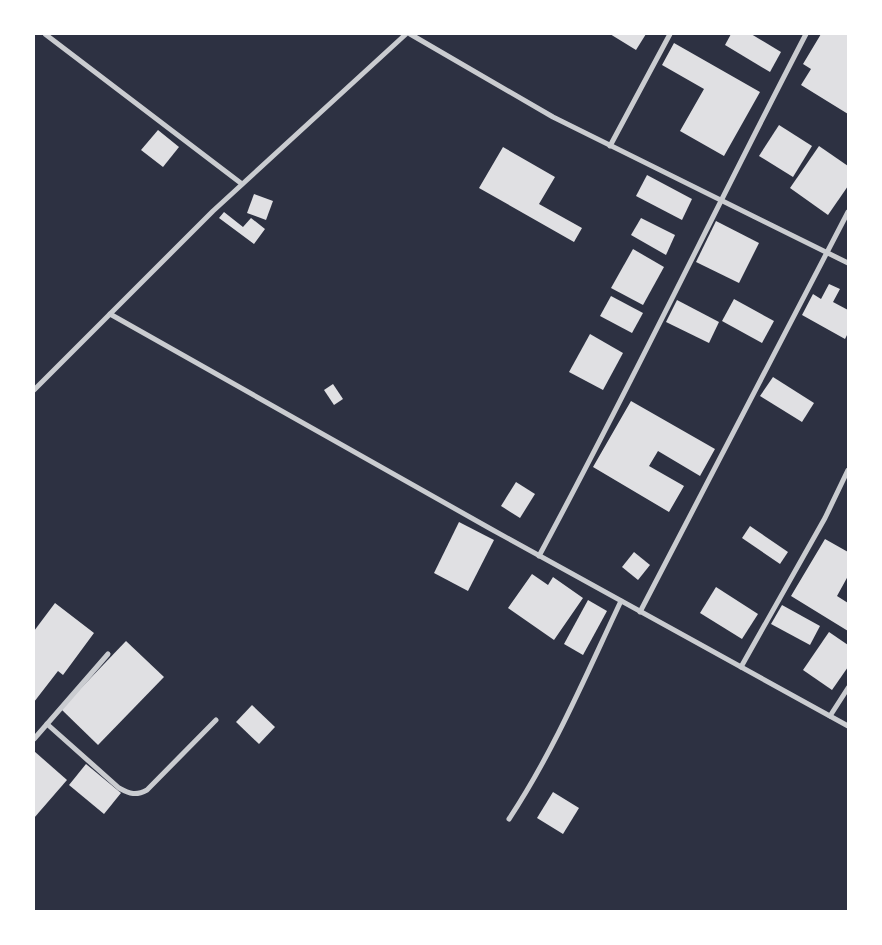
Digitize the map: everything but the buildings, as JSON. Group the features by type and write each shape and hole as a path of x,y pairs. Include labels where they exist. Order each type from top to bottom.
{"street":[{"path":"45,34 242,184"},
{"path":"34,390 242,184 406,34"},
{"path":"410,34 553,117 848,262"},
{"path":"610,146 670,34"},
{"path":"539,556 612,420 720,200 806,34"},
{"path":"640,612 848,212"},
{"path":"110,314 539,556 848,726"},
{"path":"741,667 824,518 848,470"},
{"path":"509,819 529,789 571,708 621,601"},
{"path":"34,739 108,654"},
{"path":"830,716 848,688"},
{"path":"47,724 119,788 129,794 138,795 147,790 216,720"}]}
